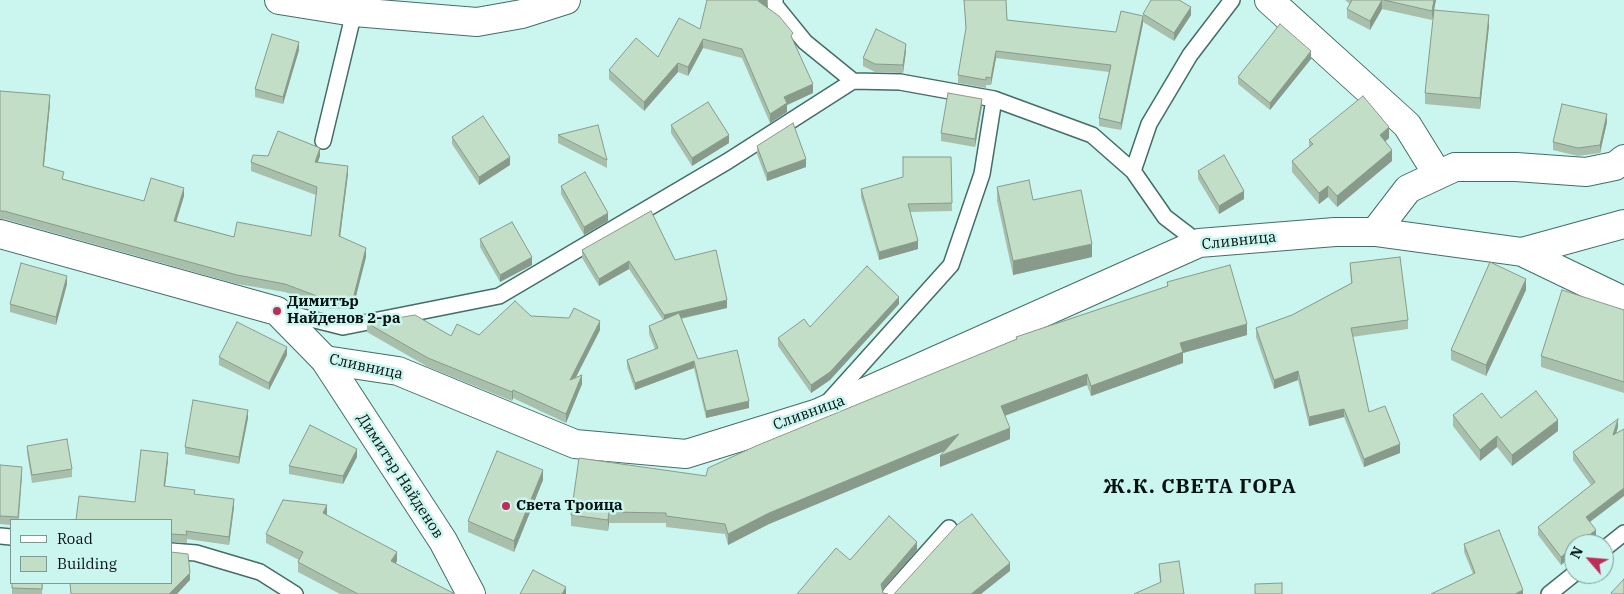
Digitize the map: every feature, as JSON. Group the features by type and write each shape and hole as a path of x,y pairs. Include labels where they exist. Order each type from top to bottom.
{"street":[{"path":"279,0 354,12 477,22 522,14 566,0"},
{"path":"1269,0 1407,125 1438,175"},
{"path":"1374,232 1408,189 1455,167 1516,166 1586,172 1615,166 1624,159"},
{"path":"1522,252 1624,224"},
{"name":"Сливница","path":"277,311 325,360 398,371 575,444 686,454 818,413 1199,243 1335,232 1374,232 1522,252 1624,301"},
{"path":"0,234 277,311"},
{"name":"Димитър Найденов","path":"325,360 443,541 471,594"}],"lane":[{"path":"775,0 775,5 805,42 853,81"},
{"path":"1133,171 1149,124 1190,56 1232,0"},
{"path":"323,142 354,12"},
{"path":"277,311 343,327 499,296 728,161 853,81 900,82 994,99 1092,135 1133,171 1165,217 1199,243"},
{"path":"818,413 951,265 982,174 994,99"},
{"path":"890,594 949,528"},
{"path":"1614,541 1624,533"},
{"path":"172,551 196,553 260,572 295,594"},
{"path":"1549,594 1564,582"}],"building":[{"path":"707,0 763,0 758,1 779,16 793,33 791,36 813,84 784,97 787,103 770,114 742,49 703,39 688,67 678,63 644,102 609,70 636,38 658,57 679,18 700,29"},
{"path":"964,0 1006,0 1007,20 1116,32 1121,11 1143,16 1121,123 1099,118 1111,65 996,51 991,78 986,77 986,80 958,75 966,28"},
{"path":"1151,0 1179,0 1191,7 1174,33 1143,14"},
{"path":"1352,0 1382,0 1370,21 1347,9"},
{"path":"1384,0 1434,0 1432,11"},
{"path":"1434,10 1489,15 1480,98 1425,93"},
{"path":"1280,24 1311,51 1270,103 1238,77"},
{"path":"876,29 906,44 903,65 875,64 863,58"},
{"path":"272,34 299,42 283,97 255,89"},
{"path":"0,91 50,95 43,166 64,172 62,179 144,201 151,178 184,188 174,221 234,237 237,222 311,236 317,187 251,162 253,155 268,156 278,131 320,148 315,162 348,166 339,236 366,248 353,299 330,301 285,284 237,275 0,211"},
{"path":"948,93 982,99 975,139 941,133"},
{"path":"1363,96 1389,127 1380,135 1392,150 1337,196 1328,186 1319,193 1292,161 1313,144 1309,140"},
{"path":"708,102 729,135 692,158 671,125"},
{"path":"1562,104 1607,114 1600,145 1578,148 1553,142"},
{"path":"483,116 510,157 479,177 452,137"},
{"path":"793,123 806,159 767,173 757,146"},
{"path":"598,125 607,160 558,135"},
{"path":"1224,155 1244,191 1219,206 1198,171"},
{"path":"903,157 951,157 952,203 908,204 918,241 879,252 861,189 903,177"},
{"path":"585,172 608,213 584,227 561,186"},
{"path":"1029,180 1033,200 1081,190 1092,244 1013,261 997,187"},
{"path":"651,211 675,260 716,250 727,300 664,315 629,261 599,279 582,250"},
{"path":"512,222 532,257 500,275 480,239"},
{"path":"1400,257 1408,320 1351,328 1369,412 1385,406 1400,444 1364,459 1344,409 1309,417 1298,371 1274,380 1256,328 1292,315 1352,283 1350,263"},
{"path":"1490,262 1526,279 1486,365 1451,350"},
{"path":"21,263 67,276 56,317 10,304"},
{"path":"1230,265 1247,324 1180,343 1183,352 1091,386 1087,374 1001,406 1010,428 940,456 959,434 769,513 728,534 725,524 666,516 666,513 609,512 608,520 571,515 579,458 706,476 708,468 756,446 1017,339 1016,337 1168,286 1167,282"},
{"path":"867,266 899,297 830,372 811,385 778,338 804,319 810,327"},
{"path":"1562,290 1624,310 1624,382 1541,356"},
{"path":"515,301 531,316 569,318 574,308 600,321 570,380 582,375 566,414 513,390 512,392 428,358 367,323 415,315 451,336 457,324 479,335"},
{"path":"679,313 698,359 737,350 749,401 706,411 694,361 635,383 627,360 658,348 649,326"},
{"path":"237,322 287,347 269,383 219,357"},
{"path":"1536,391 1558,420 1512,455 1497,436 1480,450 1453,415 1482,393 1501,418"},
{"path":"193,400 248,410 239,457 185,447"},
{"path":"1618,419 1613,435 1624,429 1624,488 1586,517 1596,530 1591,534 1564,534 1564,555 1561,557 1538,527 1595,482 1573,452"},
{"path":"310,425 357,449 343,476 289,466"},
{"path":"67,439 72,469 32,475 27,446"},
{"path":"141,450 168,453 164,486 195,490 194,494 234,499 229,537 186,531 187,535 172,534 172,519 76,519 79,496 135,502"},
{"name":"Света Троица","path":"497,451 543,470 514,541 468,521"},
{"path":"0,465 22,467 18,517 0,516"},
{"path":"283,500 327,505 323,513 397,552 391,561 455,594 358,594 298,562 303,552 266,534"},
{"path":"972,514 1010,563 971,594 894,594 957,525"},
{"path":"889,516 917,542 881,584 883,593 888,594 797,594 836,548 850,560"},
{"path":"1499,530 1523,590 1515,594 1431,594 1475,573 1464,544"},
{"path":"172,552 188,554 190,573 169,594 71,594 70,584 172,584"},
{"path":"1179,561 1184,594 1134,594 1161,582 1159,564"},
{"path":"533,570 566,587 562,594 520,594"},
{"path":"1624,579 1624,594 1612,594 1611,593"},
{"path":"1282,583 1282,594 1255,594 1255,584"},
{"path":"12,584 42,584 42,589 12,588"}],"place":[{"name":"Димитър Найденов 2-ра","path":"277,311"},
{"name":"Света Троица","path":"506,506"}],"district":[{"name":"Ж.К. СВЕТА ГОРА","path":"1200,487"}]}
